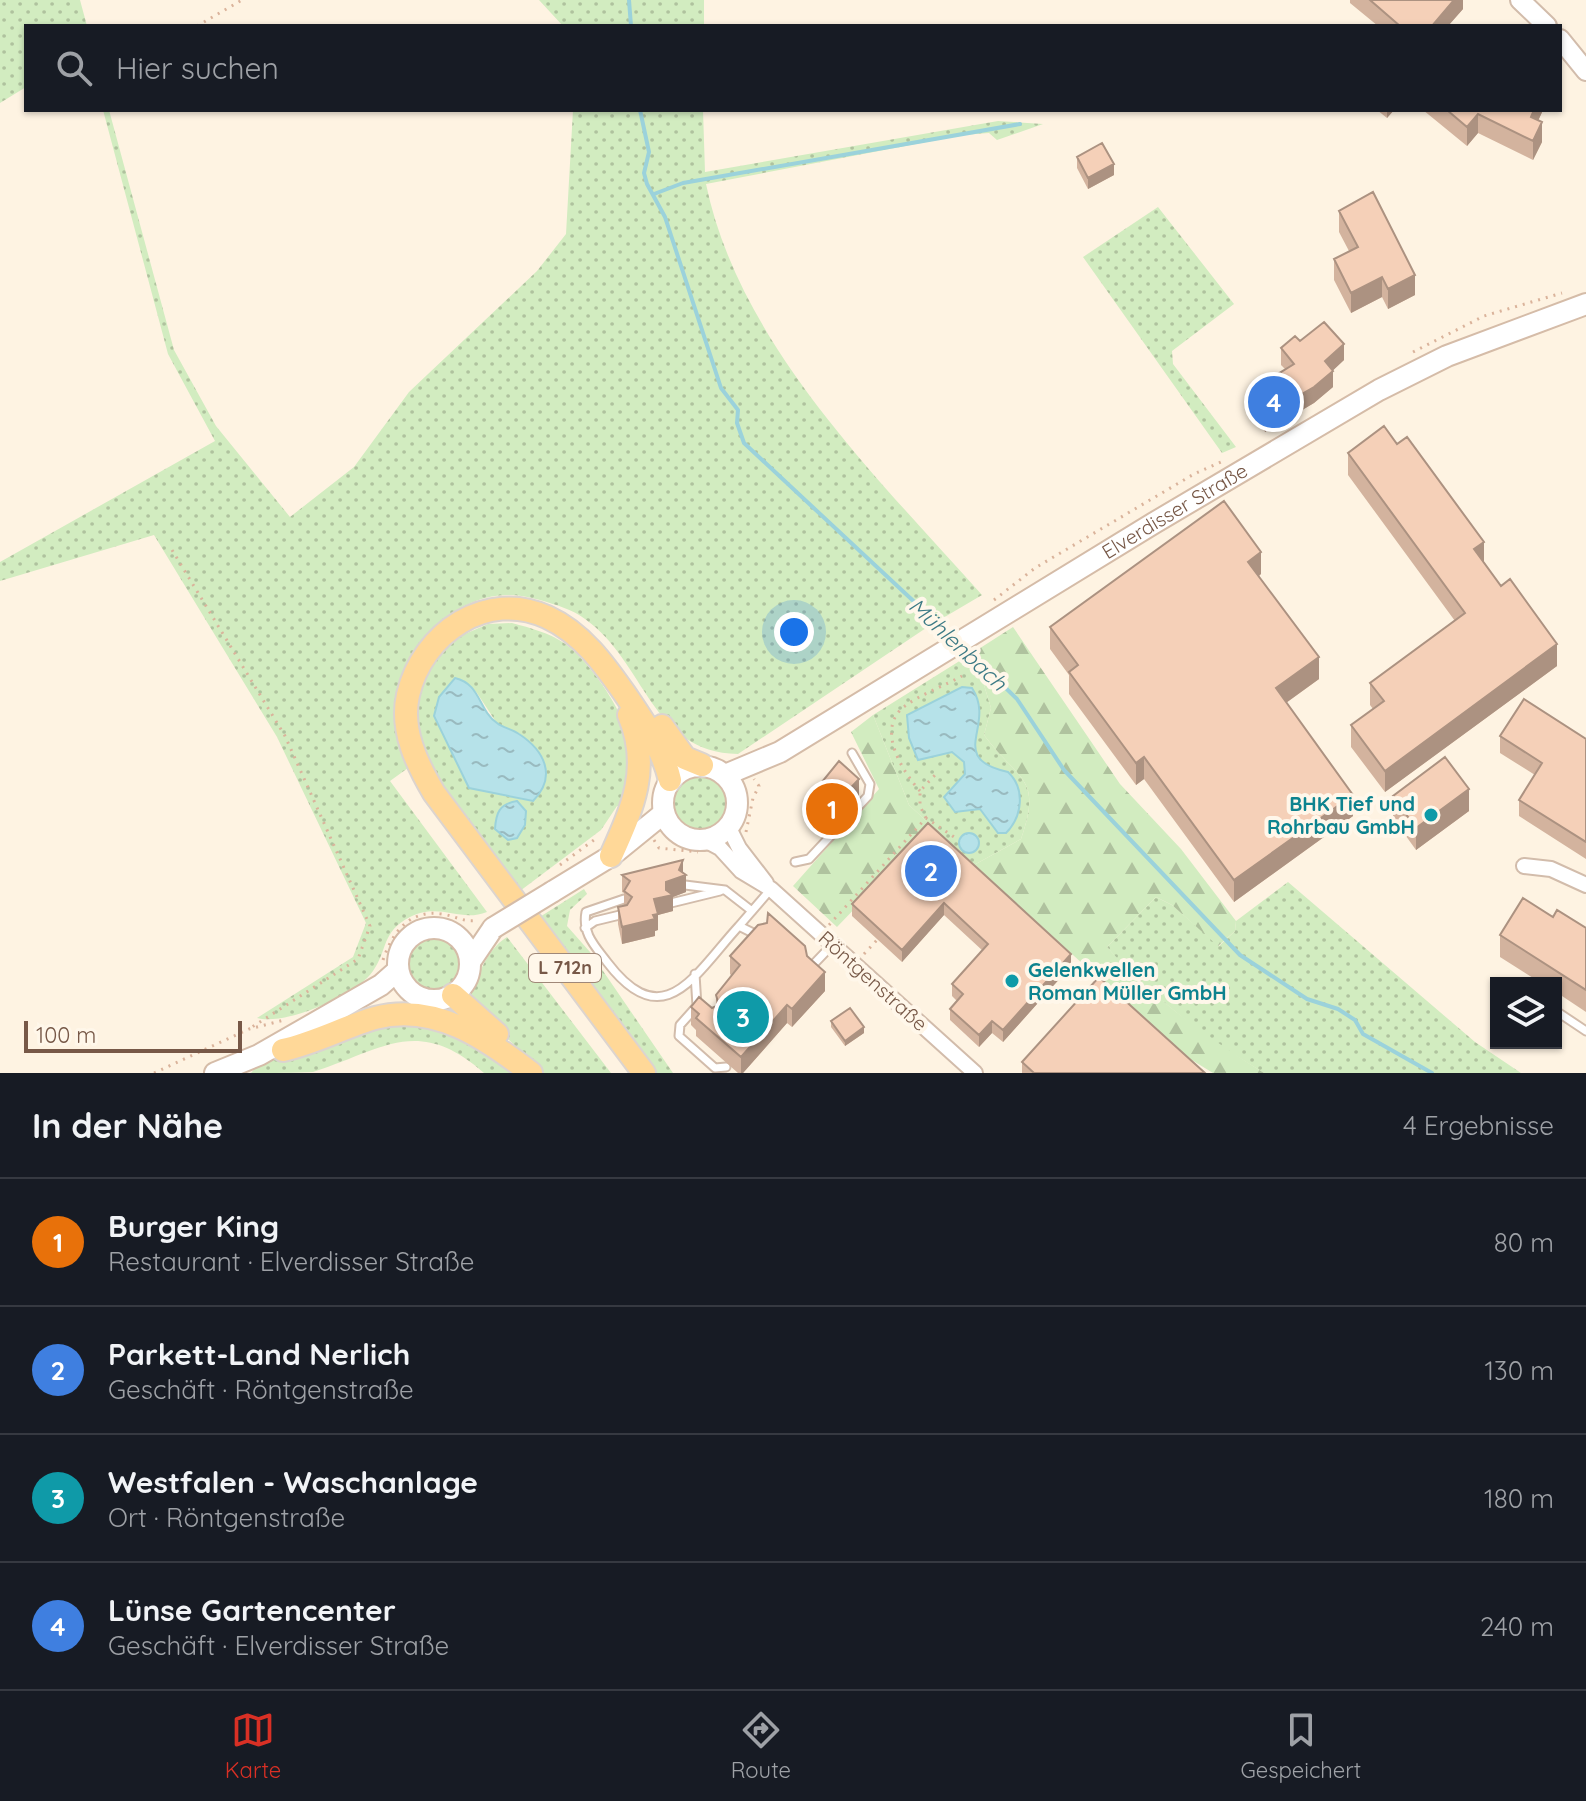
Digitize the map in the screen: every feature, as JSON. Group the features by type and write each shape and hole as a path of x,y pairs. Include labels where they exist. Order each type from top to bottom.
{"main road":[{"name":"Elverdisser Straße","path":"725,775 780,752 1379,390 1447,356 1586,304"},
{"path":"461,607 488,600 516,598 567,613 597,636 613,654 685,758 702,765 725,775 738,797 735,817 729,828 705,840 691,840 676,832 664,813 663,798 670,780 681,771 702,765"},
{"name":"L 712n","path":"608,670 575,634 547,617 520,608 492,609 464,619 440,636 420,662 407,696 407,727 416,762 434,793 644,1073"},
{"path":"608,670 664,754 670,780"},
{"path":"608,670 634,727 642,767 630,814 611,856"},
{"name":"Elverdisser Straße","path":"738,797 780,752"},
{"path":"215,1073 259,1055 381,985 400,949 419,930 435,927 456,934 472,935 489,922 552,892 611,856 664,813"},
{"path":"611,856 676,832"},
{"path":"390,968 409,989 428,1000 453,995 463,986 470,962 489,922"},
{"path":"456,934 467,949 470,962"},
{"path":"283,1050 389,996 409,989"},
{"path":"453,995 532,1073"},
{"path":"259,1055 315,1043 378,1017 411,1015 470,1030 532,1073"}],"street":[{"path":"1520,0 1545,24"},
{"path":"1562,41 1586,71"},
{"name":"Röntgenstraße","path":"729,828 739,848 771,889 975,1073"},
{"name":"Röntgenstraße","path":"705,840 720,848 741,871 771,889"},
{"path":"1524,866 1551,869 1586,885"}],"lane":[{"path":"795,862 809,859 870,790 852,753"},
{"path":"685,885 725,890 752,911"},
{"path":"624,899 586,912 585,928 596,947 634,993 651,998 679,991 771,889"},
{"path":"671,903 725,890"},
{"path":"585,928 595,921 626,914"},
{"path":"739,926 762,938"},
{"path":"810,968 827,939"},
{"path":"695,974 697,1006 680,1025 679,1036 715,1068 726,1067"},
{"path":"697,1006 706,1013"},
{"path":"1562,1015 1586,1031"}],"path":[{"path":"200,24 242,0"},
{"path":"154,1073 249,1029 358,959 370,926 285,736 172,550"},
{"path":"954,837 926,818 920,806 920,791 896,758 892,733 895,716 904,706 962,676"},
{"path":"920,791 937,773"},
{"path":"827,939 926,818"},
{"path":"558,867 603,833"},
{"path":"390,968 393,934 413,918 440,914 467,921 489,922"},
{"path":"855,965 877,940"},
{"path":"249,1029 291,1019"}],"green space":[{"path":"0,0 80,0 86,24 24,24 24,88 0,103"},
{"path":"539,0 704,0 704,24 561,24"},
{"path":"104,112 110,112 174,350 216,426 290,517 354,467 409,392 537,271 566,234 573,112 703,112 705,172 998,121 1043,124 997,140 989,133 963,135 706,184 723,243 748,299 780,353 857,455 982,595 926,628 738,754 709,749 686,738 667,722 605,637 575,613 540,600 511,595 483,598 455,611 435,629 405,675 398,695 396,717 400,749 408,768 390,781 487,912 468,915 431,911 410,917 394,929 378,963 365,980 337,999 285,1017 257,1018 353,957 366,923 277,737 154,535 0,581 0,562 215,441 168,354"},
{"path":"1158,207 1234,304 1172,351 1173,364 1236,447 1222,453 1083,257"},
{"path":"512,623 533,629 558,639 575,652 598,679 619,712 633,758 623,807 617,806 601,830 516,894 421,760 414,696 419,680 451,640 488,624","holes":["463,680 477,693 498,725 519,733 543,758 525,800 469,788 434,716","522,805 525,825 508,840 495,829"]},
{"path":"1013,627 1120,784 1181,849 1236,921 1235,931 1218,946 1172,905 1156,897 1107,947 1142,983 1181,1016 1264,1073 1213,1073 1182,1054 974,865 1021,839 1027,818 1029,803 1024,781 984,735 991,708 974,652"},
{"path":"974,652 991,708 984,735 1024,781 1029,803 1021,839 974,865 909,805 873,715"},
{"path":"873,715 909,805 933,827 837,927 793,886 879,789 851,732"},
{"path":"700,775 720,783 728,803 720,823 700,831 680,823 672,803 680,783"},
{"path":"1288,882 1475,1042 1521,1073 1264,1073 1209,1039 1133,977 1107,947 1156,897 1172,905 1219,946 1235,931 1236,921"},
{"path":"584,889 587,894 570,910 567,926 590,952 673,1073 649,1073 535,920"},
{"path":"433,936 453,944 461,964 453,984 433,992 413,984 405,964 413,944"},
{"path":"507,937 611,1073 543,1073 464,996 493,950"},
{"path":"383,1022 449,1026 518,1073 484,1073 460,1055 439,1045 418,1041 399,1042 313,1072 251,1073 258,1065"}],"water":[{"path":"455,678 475,691 486,711 499,725 516,732 536,748 546,774 545,783 533,801 469,788 434,716 439,697"},
{"path":"962,687 972,688 978,702 976,749 979,758 989,766 1008,772 1018,786 1020,803 1016,819 1006,833 998,833 980,809 955,812 944,797 965,774 964,762 952,752 918,760 909,738 907,715"},
{"path":"517,801 526,811 525,825 517,838 508,840 495,829 496,818 502,807"},
{"path":"969,833 976,836 979,843 976,850 969,853 962,850 959,843 962,836"}],"building":[{"path":"1370,0 1454,0 1434,24 1398,24"},
{"path":"1449,112 1533,112 1531,117 1542,122 1533,141 1478,114 1467,127"},
{"path":"1102,143 1114,164 1088,178 1077,157"},
{"path":"1373,192 1415,275 1388,289 1382,277 1351,293 1334,259 1358,247 1339,211"},
{"path":"1324,322 1344,344 1325,361 1333,371 1314,387 1265,415 1250,391 1294,364 1281,348 1295,336 1300,341"},
{"path":"1384,426 1397,444 1407,437 1484,542 1474,549 1501,586 1510,579 1557,644 1385,771 1351,725 1384,701 1370,683 1465,613 1348,453"},
{"path":"1224,501 1261,552 1248,562 1319,657 1276,688 1353,795 1234,880 1144,757 1136,763 1069,672 1078,665 1050,627"},
{"path":"1524,699 1586,739 1586,842 1519,800 1542,763 1500,736"},
{"path":"1445,757 1469,789 1416,828 1393,796"},
{"path":"839,761 859,779 826,814 809,798"},
{"path":"928,823 1071,954 1003,1030 992,1021 979,1035 950,1009 963,994 952,984 988,944 944,903 902,950 852,904"},
{"path":"683,860 679,870 686,875 666,882 666,890 673,895 654,899 658,914 653,915 655,919 622,927 618,907 627,905 632,897 624,891 630,881 622,875"},
{"path":"1523,898 1553,917 1557,910 1586,928 1586,990 1500,935"},
{"path":"768,913 805,946 807,956 825,972 792,1009 787,1005 741,1057 696,1018 699,1014 691,1007 699,997 712,1008 719,1005 716,995 740,965 730,956 758,925 767,923"},
{"path":"1099,977 1205,1073 1034,1073 1022,1062"},
{"path":"850,1008 864,1027 845,1041 831,1021"}],"waterway":[{"name":"Mühlenbach","path":"629,0 631,24"},
{"name":"Mühlenbach","path":"640,112 649,152 644,173 647,184 665,217 721,388 738,410 737,423 744,443 952,637"},
{"path":"654,194 683,183 1020,124"},
{"name":"Mühlenbach","path":"965,648 1017,699 1064,770 1240,955 1307,999 1338,1009 1355,1020 1363,1034 1432,1073"}],"place":[{"name":"Lünse Gartencenter","path":"1274,402"},
{"name":"Burger King","path":"832,809"},
{"name":"BHK Tief und Rohrbau GmbH","path":"1431,815"},
{"name":"Parkett-Land Nerlich","path":"931,871"},
{"name":"Gelenkwellen Roman Müller GmbH","path":"1012,981"},
{"name":"Westfalen - Waschanlage","path":"743,1017"}]}
